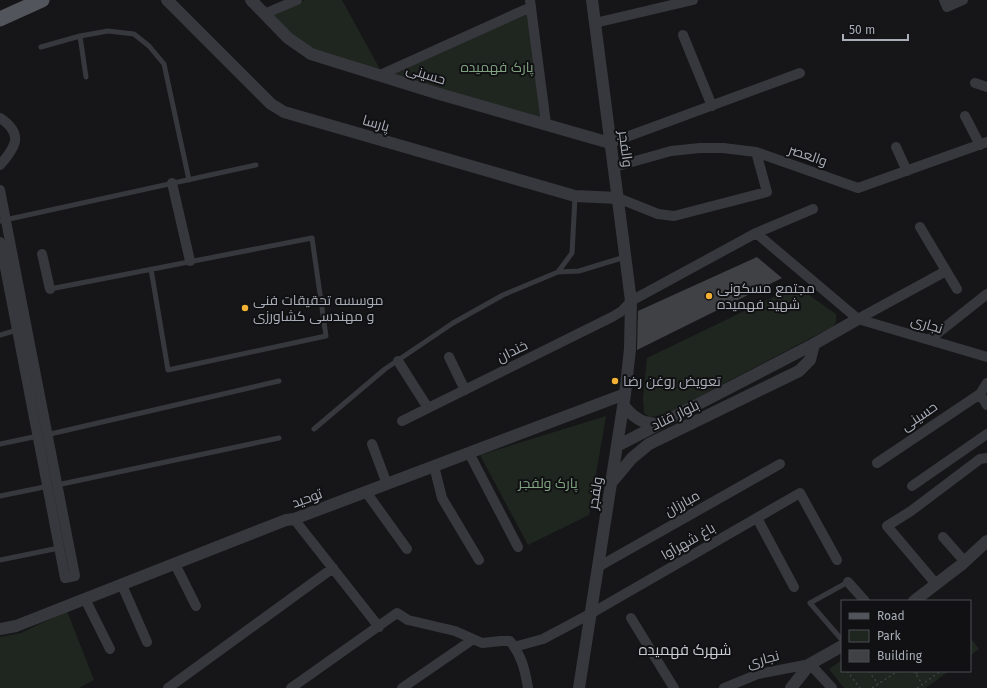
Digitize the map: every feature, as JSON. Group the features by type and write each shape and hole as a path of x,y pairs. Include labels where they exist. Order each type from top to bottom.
{"main road":[{"path":"0,19 42,0"}],"street":[{"name":"پارسا","path":"167,0 271,104 284,112 575,196 618,198"},
{"name":"حسینی","path":"252,0 288,38 311,54 610,143"},
{"path":"264,14 297,0"},
{"name":"والفجر","path":"592,0 631,301"},
{"path":"595,23 693,0"},
{"path":"944,0 947,7 963,0"},
{"path":"380,75 530,4 546,124"},
{"path":"683,35 712,106"},
{"path":"610,143 800,74"},
{"path":"975,83 987,87"},
{"path":"965,116 983,144"},
{"path":"0,118 9,124 14,131 16,142 11,153 0,165"},
{"name":"والعصر","path":"614,167 671,151 700,148 723,148 756,152 858,188 983,144"},
{"path":"896,147 907,171"},
{"path":"618,198 658,214 674,216 767,192 756,152"},
{"path":"172,183 190,261"},
{"path":"0,190 3,220 42,435 52,485 75,576 65,578 59,548 52,485"},
{"name":"خندان","path":"402,421 612,317 622,311 631,301 756,233 813,209"},
{"path":"920,227 957,289"},
{"path":"756,233 858,319 946,271"},
{"path":"0,242 42,435"},
{"path":"42,254 50,289"},
{"path":"929,340 987,294"},
{"name":"ولفجر","path":"579,688 625,400 630,349 631,301"},
{"name":"نجاری","path":"858,319 985,355"},
{"name":"بلوار قناد","path":"617,446 814,344 858,319"},
{"name":"بلوار قناد","path":"611,483 632,458 649,444 799,371 810,360 814,344"},
{"path":"449,357 465,390"},
{"path":"398,361 428,408"},
{"path":"987,383 980,394 987,405"},
{"name":"حسینی","path":"876,463 980,394"},
{"path":"625,400 630,413 642,422 659,424"},
{"name":"توحید","path":"0,629 16,626 85,600 286,520 294,519 469,453 625,400"},
{"path":"912,486 987,434"},
{"path":"372,444 387,484"},
{"path":"469,453 518,547"},
{"path":"936,584 887,526 911,511 980,459 987,458"},
{"name":"مبارزان","path":"598,567 780,464"},
{"path":"434,466 442,498 480,560"},
{"path":"366,492 407,548"},
{"name":"باغ شهرآوا","path":"514,647 543,639 590,614 800,493 837,560"},
{"path":"757,518 794,586"},
{"path":"294,519 379,626"},
{"path":"943,537 965,562"},
{"path":"915,600 965,562 987,540"},
{"path":"175,564 196,606"},
{"path":"168,688 333,568"},
{"path":"848,582 864,600"},
{"path":"122,585 147,642"},
{"path":"85,600 110,648"},
{"path":"291,688 397,613 408,620 454,631 482,643 501,641 510,642 525,668 528,688"},
{"path":"631,618 674,688"},
{"path":"402,688 472,640"},
{"name":"نجاری","path":"724,688 758,674 810,664 841,647"},
{"path":"810,664 832,688"},
{"name":"نجاری","path":"791,688 810,664"}],"lane":[{"path":"41,47 80,36 108,31 134,34 149,46 164,64 189,180"},
{"path":"80,36 86,77"},
{"path":"3,220 256,165"},
{"path":"558,272 572,253 575,196"},
{"path":"50,289 190,261 312,238 326,336 168,370 151,269"},
{"path":"314,429 385,370 453,323 503,295 558,272 579,271 625,257"},
{"path":"0,335 18,330"},
{"path":"0,444 279,381"},
{"path":"0,496 279,438"},
{"path":"0,560 59,548"},
{"path":"841,639 810,604 848,582"}],"path":[{"path":"848,672 860,688"},
{"path":"870,672 878,684"},
{"path":"872,688 896,672"},
{"path":"917,688 940,672"},
{"path":"916,674 922,684"}],"green space":[{"path":"305,0 342,0 381,71 313,52 270,14"},
{"name":"پارک فهمیده","path":"529,13 540,117 391,75"},
{"path":"796,286 836,314 836,322 834,325 662,416 649,417 644,413 643,398 647,358"},
{"name":"پارک ولفجر","path":"606,416 589,515 528,545 480,455"},
{"path":"67,611 94,680 79,688 0,688 0,637 21,633"},
{"path":"971,638 979,649 971,655"},
{"path":"841,661 841,672 948,672 926,688 844,688 829,669"}],"building":[{"name":"مجتمع مسکونی شهید فهمیده","path":"757,257 782,278 637,350 638,311"}],"place":[{"name":"مجتمع مسکونی شهید فهمیده","path":"709,296"},
{"name":"موسسه تحقیقات فنی و مهندسی کشاورزی","path":"245,308"},
{"name":"تعویض روغن رضا","path":"615,381"}],"district":[{"name":"شهرک فهمیده","path":"685,650"}]}
